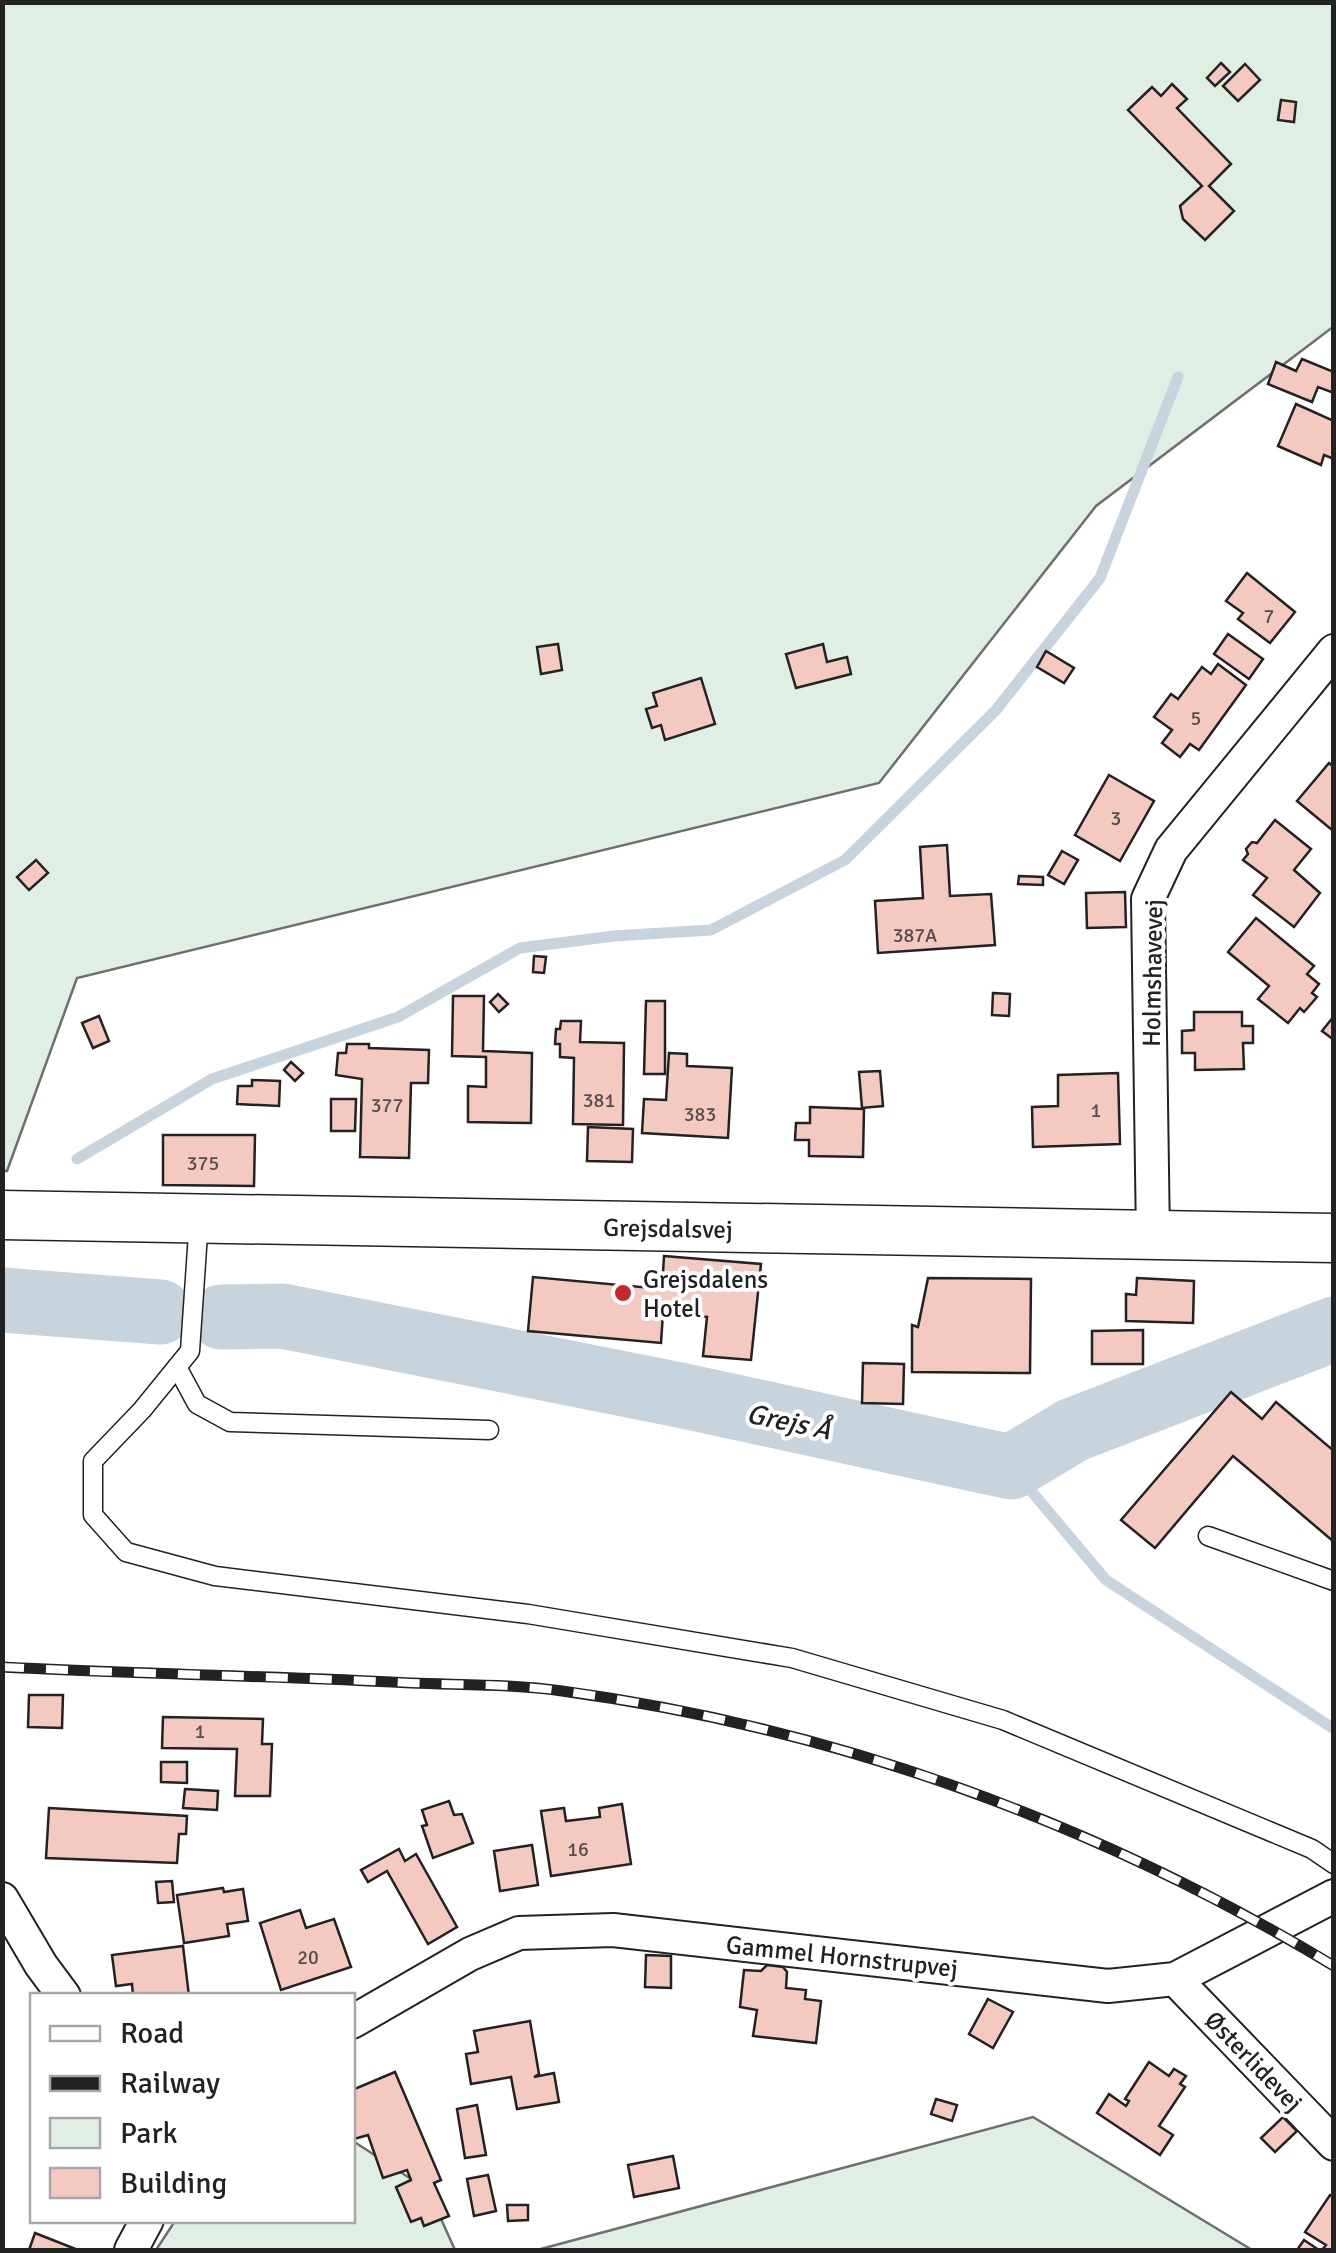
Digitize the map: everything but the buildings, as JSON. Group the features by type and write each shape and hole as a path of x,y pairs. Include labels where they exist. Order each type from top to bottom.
{"street":[{"name":"Holmshavevej","path":"1152,1236 1148,899 1171,850 1334,651"},
{"name":"Grejsdalsvej","path":"2,1215 1334,1238"},
{"name":"Gammel Hornstrupvej","path":"355,2020 470,1954 519,1932 613,1930 1108,1986 1175,1979 1334,1896"},
{"path":"2,1899 62,1993"},
{"name":"Østerlidevej","path":"1175,1979 1334,2144"},
{"path":"131,2250 144,2223"}],"lane":[{"path":"200,1219 190,1351 93,1461 94,1515 126,1552 216,1576 528,1614 792,1658 1003,1720 1312,1850 1334,1864"},
{"path":"177,1368 197,1404 230,1422 488,1430"},
{"path":"1208,1536 1334,1581"}],"green space":[{"path":"3,3 1333,3 1333,327 1096,506 879,783 77,978 7,1171 3,1171"},
{"path":"1033,2117 1252,2250 537,2250"},
{"path":"355,2142 428,2190 455,2250 156,2250 174,2223 355,2223"}],"waterway":[{"path":"77,1159 212,1079 398,1017 520,948 614,936 711,930 845,860 996,710 1100,578 1178,377"},
{"name":"Grejs Å","path":"2,1300 160,1312"},
{"name":"Grejs Å","path":"221,1317 283,1316 680,1395 1011,1467 1073,1430 1334,1329"},
{"path":"1011,1467 1106,1580 1334,1729"}],"railway":[{"path":"2,1667 525,1687 664,1708 765,1729 962,1789 1058,1826 1152,1868 1334,1966"}],"place":[{"name":"Grejsdalens Hotel","path":"623,1293"}]}
